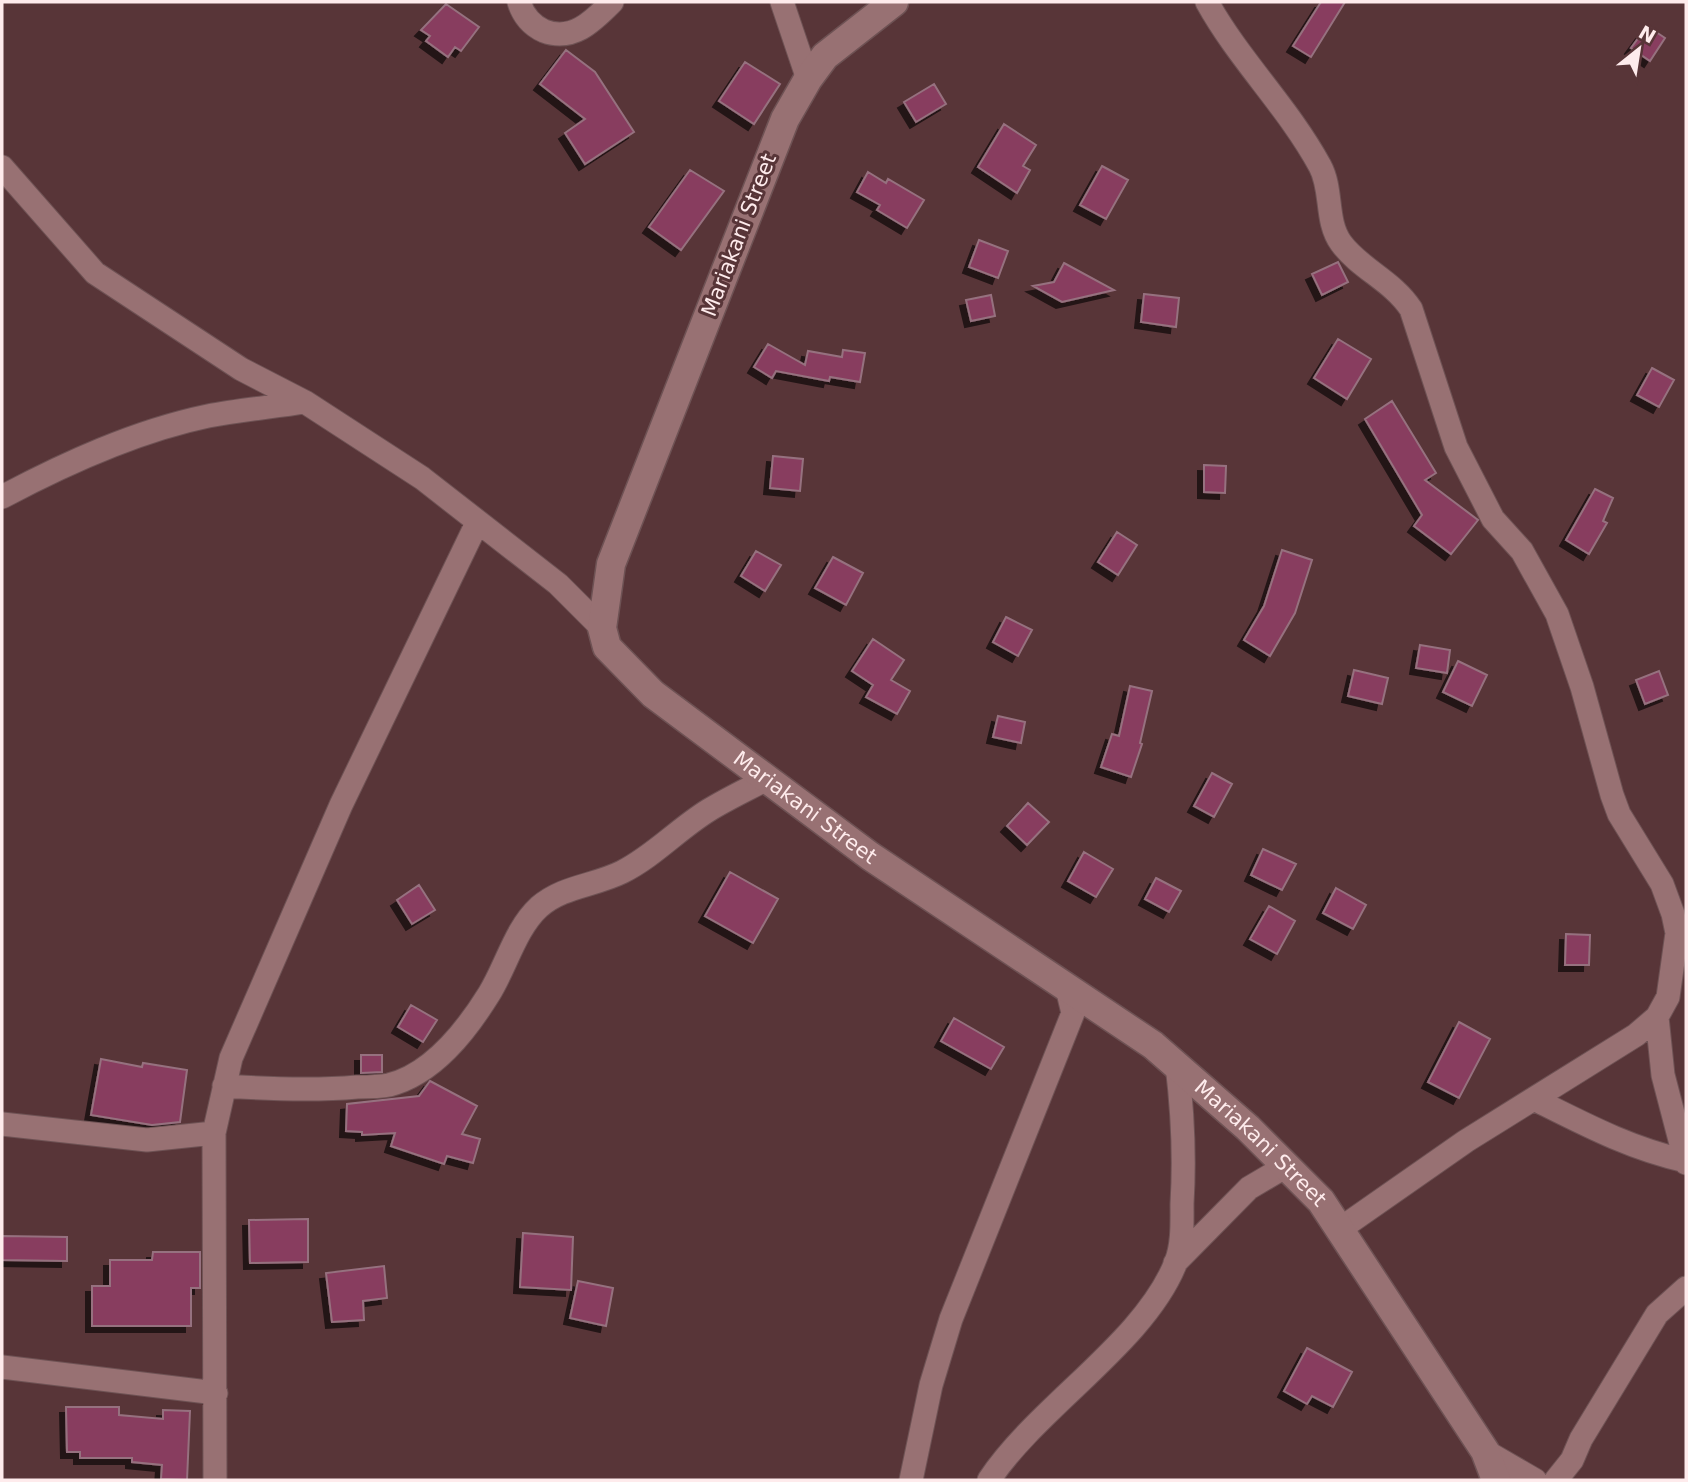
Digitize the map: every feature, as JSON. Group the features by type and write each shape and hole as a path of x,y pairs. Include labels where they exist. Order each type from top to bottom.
{"street":[{"path":"519,2 522,13 537,27 555,35 574,33 592,22 612,2"},
{"path":"762,2 791,26"},
{"path":"782,2 808,79"},
{"name":"Mariakani Street","path":"894,2 825,57 808,79 785,119 611,564 602,628 607,647 653,694 765,780 870,856 1153,1045 1288,1164 1321,1201 1340,1229 1428,1368 1485,1451 1496,1480"},
{"path":"1207,2 1243,60 1305,141 1320,166 1325,177 1334,230 1342,244 1401,293 1411,309 1455,447 1488,510 1522,551 1558,614 1619,814 1662,884 1679,904 1675,961 1668,997 1657,1017 1636,1035 1431,1164 1340,1229"},
{"path":"2,167 95,273 241,369 305,402 422,478 558,584 602,628"},
{"path":"2,497 60,466 207,416 305,402"},
{"path":"215,1480 214,1133 231,1058 315,861 477,523"},
{"path":"224,1086 315,1091 388,1085 416,1073 444,1052 472,1020 507,963 525,922 539,908 569,889 595,883 621,872 651,855 708,811 765,780"},
{"path":"911,1480 931,1385 951,1319 991,1211 1069,1026 1073,1013 1067,988"},
{"path":"1534,1099 1629,1145 1651,1154 1686,1162 1663,1075 1657,1017"},
{"path":"1175,1263 1181,1226 1185,1136 1177,1065"},
{"path":"2,1124 147,1140 214,1133"},
{"path":"989,1480 1044,1415 1144,1313 1175,1263 1249,1188 1288,1164"},
{"path":"1556,1480 1572,1460 1581,1439 1657,1314 1686,1288"},
{"path":"2,1367 216,1394"},
{"path":"1485,1451 1535,1480"}],"building":[{"path":"1321,2 1345,2 1311,57 1293,46"},
{"path":"446,4 479,27 461,51 455,47 448,57 426,41 430,36 421,30"},
{"path":"1647,26 1665,38 1650,61 1631,48"},
{"path":"566,50 595,72 634,132 585,164 565,133 585,119 540,84"},
{"path":"745,62 780,84 754,124 719,101"},
{"path":"934,84 946,104 916,122 904,102"},
{"path":"1004,124 1036,145 1023,166 1030,170 1017,193 978,167"},
{"path":"1102,166 1128,180 1106,219 1080,205"},
{"path":"690,170 724,191 681,250 649,227"},
{"path":"868,172 886,183 888,179 924,200 907,228 877,210 880,205 857,192"},
{"path":"979,240 1008,251 998,278 969,267"},
{"path":"1338,262 1348,282 1322,295 1312,274"},
{"path":"1064,263 1114,290 1062,302 1033,286 1054,282"},
{"path":"1144,294 1179,298 1176,327 1141,322"},
{"path":"991,295 995,316 971,321 966,300"},
{"path":"1338,339 1371,359 1347,399 1314,378"},
{"path":"768,344 805,365 808,351 842,357 843,350 865,353 860,382 830,377 829,381 776,371 772,378 754,367"},
{"path":"1652,368 1674,380 1659,407 1637,395"},
{"path":"1392,401 1436,473 1425,480 1478,520 1451,554 1414,526 1422,515 1365,419"},
{"path":"773,456 803,459 800,491 770,488"},
{"path":"1204,465 1226,466 1225,493 1204,492"},
{"path":"1595,489 1613,498 1603,521 1607,523 1589,554 1566,540"},
{"path":"1117,532 1137,545 1118,575 1098,562"},
{"path":"1282,550 1312,560 1295,613 1270,656 1244,640 1264,606"},
{"path":"756,551 781,565 765,591 741,576"},
{"path":"833,557 863,573 846,605 815,588"},
{"path":"1006,617 1032,630 1018,656 993,642"},
{"path":"873,639 904,660 891,680 910,691 897,714 866,697 873,685 852,671"},
{"path":"1420,645 1450,650 1447,673 1416,668"},
{"path":"1458,661 1487,675 1472,706 1443,692"},
{"path":"1354,670 1388,678 1382,704 1348,696"},
{"path":"1659,671 1668,695 1645,704 1636,680"},
{"path":"1130,686 1152,691 1140,743 1142,744 1131,777 1101,767 1112,734 1119,736"},
{"path":"998,716 1025,722 1021,743 993,737"},
{"path":"1212,773 1232,784 1214,817 1194,806"},
{"path":"1028,803 1049,822 1027,845 1007,826"},
{"path":"1263,849 1296,864 1282,890 1251,875"},
{"path":"1084,852 1113,869 1096,897 1068,881"},
{"path":"730,872 778,899 753,943 705,916"},
{"path":"1156,878 1181,891 1169,912 1145,899"},
{"path":"419,885 435,910 412,924 397,900"},
{"path":"1336,888 1366,905 1353,929 1323,913"},
{"path":"1269,906 1295,921 1277,954 1250,939"},
{"path":"1566,934 1590,935 1589,965 1565,965"},
{"path":"411,1005 437,1020 423,1042 398,1027"},
{"path":"954,1018 1004,1047 991,1069 941,1041"},
{"path":"1459,1022 1490,1039 1459,1098 1428,1082"},
{"path":"361,1055 382,1055 382,1072 361,1073"},
{"path":"101,1059 142,1067 143,1063 187,1070 180,1122 152,1125 91,1115"},
{"path":"430,1081 477,1106 462,1134 480,1139 473,1163 447,1156 444,1164 391,1146 395,1133 362,1135 362,1132 346,1131 347,1104 419,1096"},
{"path":"308,1219 308,1262 250,1263 249,1220"},
{"path":"523,1233 573,1237 571,1290 520,1287"},
{"path":"2,1236 67,1237 67,1261 2,1260"},
{"path":"153,1252 200,1252 200,1288 191,1288 191,1326 92,1326 92,1286 110,1286 110,1260 152,1260"},
{"path":"384,1266 387,1298 363,1301 364,1320 332,1322 326,1273"},
{"path":"578,1281 613,1288 606,1326 570,1318"},
{"path":"1307,1348 1352,1372 1333,1407 1312,1396 1307,1404 1284,1391"},
{"path":"66,1407 119,1407 119,1415 163,1419 163,1410 190,1411 187,1480 161,1479 162,1465 132,1462 132,1458 80,1458 80,1452 67,1452"}]}
